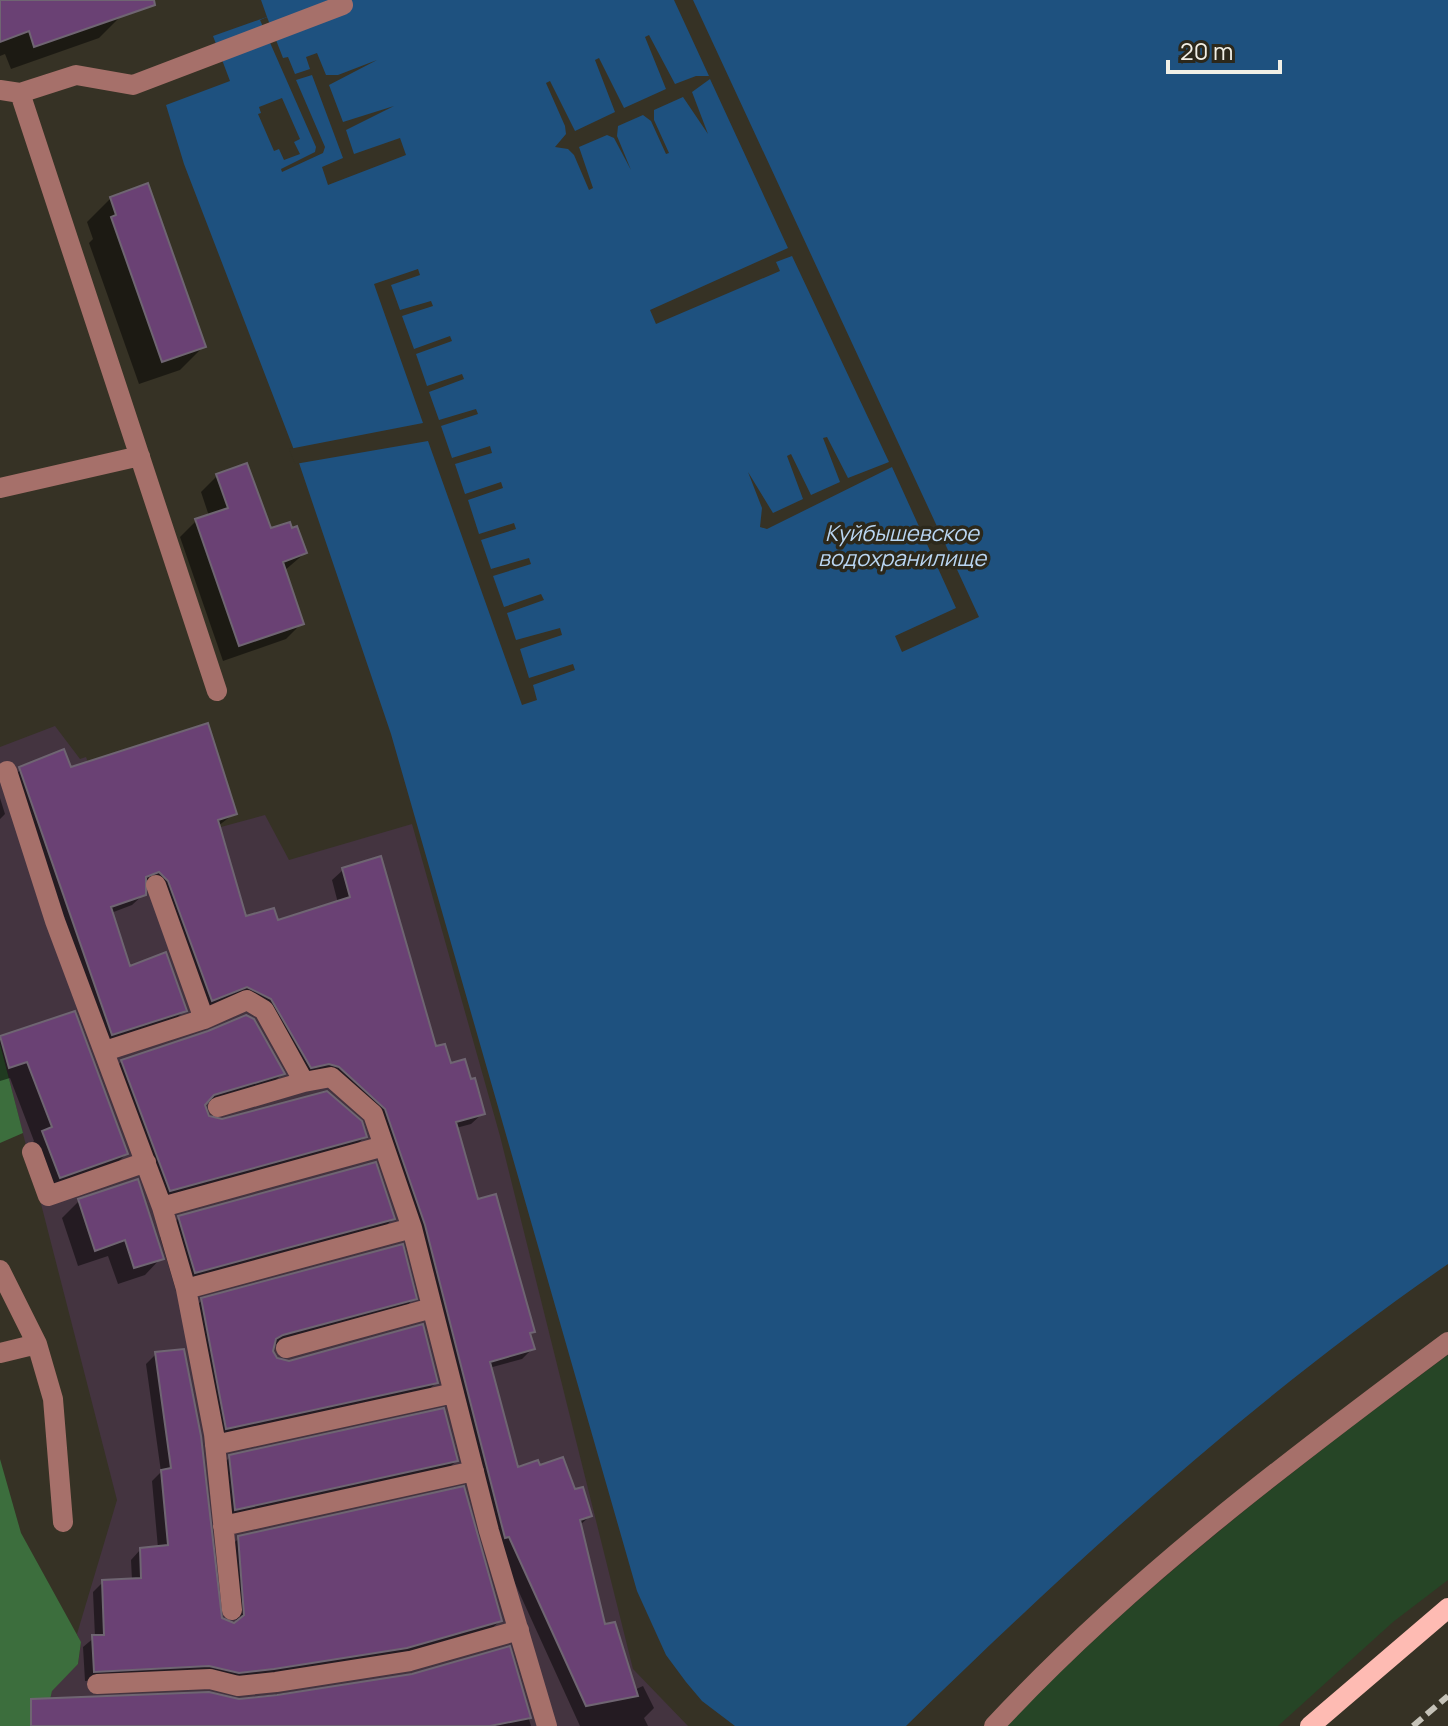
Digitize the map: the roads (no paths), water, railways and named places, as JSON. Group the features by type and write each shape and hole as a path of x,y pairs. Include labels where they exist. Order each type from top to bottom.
{"main road":[{"path":"1310,1726 1448,1608"}],"lane":[{"path":"217,691 140,456 10,92 76,75 133,85 343,5"},
{"path":"0,488 140,456"},
{"path":"7,771 55,921 162,1207 186,1289 215,1445 232,1610"},
{"path":"156,885 204,1019"},
{"path":"105,1051 204,1019 247,1000 264,1010 304,1082"},
{"path":"218,1107 331,1077 373,1114 412,1228 474,1471 546,1726"},
{"path":"162,1207 384,1146"},
{"path":"32,1152 48,1196 146,1162"},
{"path":"186,1289 412,1228"},
{"path":"0,1270 37,1344 53,1399 63,1522"},
{"path":"286,1348 432,1308"},
{"path":"994,1726 1047,1669 1155,1569 1284,1464 1448,1342"},
{"path":"0,1353 37,1344"},
{"path":"215,1445 454,1393"},
{"path":"223,1526 474,1471"},
{"path":"97,1684 210,1679 238,1686 276,1682 410,1661 519,1630"}],"water":[{"name":"Куйбышевское водохранилище","path":"261,0 1448,0 1448,1264 1304,1370 1167,1483 1035,1602 906,1726 735,1726 702,1701 666,1655 637,1591 391,734 299,463 184,164 166,105 230,81 213,36 267,17"}],"railway":[{"path":"1413,1726 1448,1696"}]}
